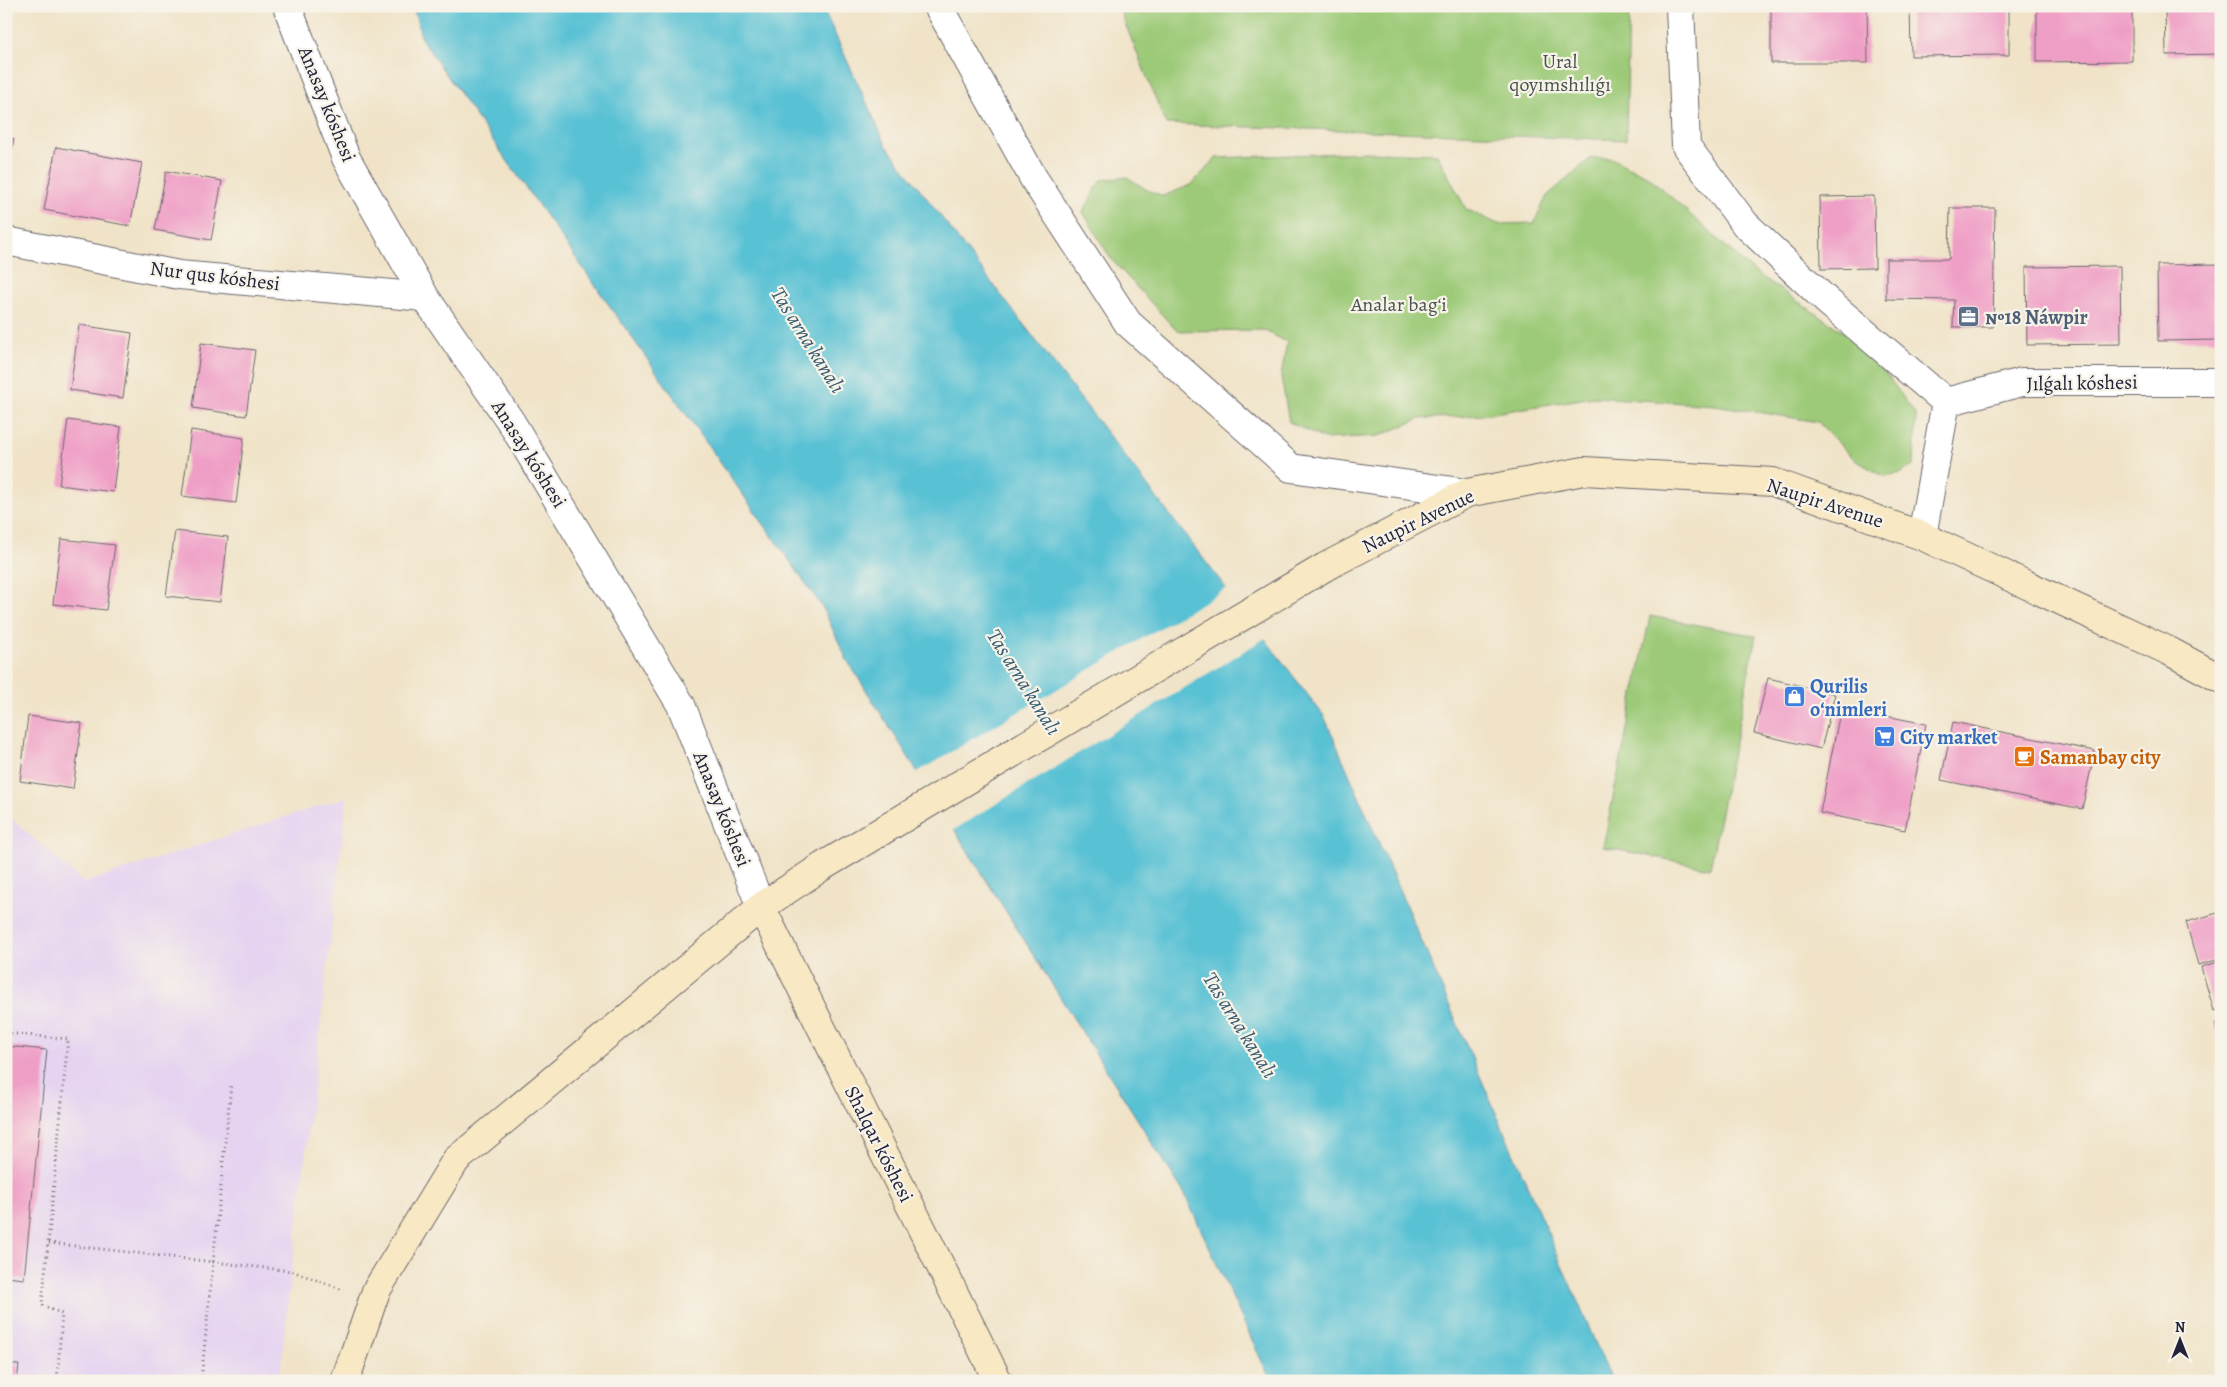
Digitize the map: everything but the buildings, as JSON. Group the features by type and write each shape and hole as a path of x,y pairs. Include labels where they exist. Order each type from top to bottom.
{"street":[{"name":"Anasay kóshesi","path":"287,6 346,158 425,297 511,422 680,705 761,907"},
{"path":"938,6 1034,179 1128,323 1291,468 1466,493"},
{"path":"1680,6 1686,146 1745,224 1827,301 1946,402 1922,536"},
{"name":"Nur qus kóshesi","path":"6,241 180,275 425,297"},
{"name":"Jılǵalı kóshesi","path":"1946,402 2022,382 2221,382"},
{"name":"Naupir Avenue","path":"345,1381 376,1291 456,1160 761,907 823,866 1325,567 1466,493 1584,471 1773,482 1922,536 2169,651 2221,679"},
{"name":"Shalqar kóshesi","path":"761,907 998,1381"}],"path":[{"path":"7,1033 68,1039 42,1305 62,1314 57,1381"},
{"path":"201,1381 231,1085"},
{"path":"49,1243 292,1271 350,1292"}],"shaded area":[{"path":"347,797 279,1381 6,1381 6,814 84,883"}],"green space":[{"name":"Ural qoyımshılıǵı","path":"1118,6 1629,6 1626,140 1166,124"},
{"name":"Analar bagʻi","path":"1367,152 1437,154 1466,209 1498,224 1534,223 1547,196 1591,158 1611,158 1650,178 1753,271 1867,348 1916,415 1914,464 1902,473 1883,476 1855,460 1818,422 1715,405 1594,397 1482,415 1419,419 1379,436 1324,439 1289,422 1281,376 1287,342 1263,330 1177,331 1111,259 1083,212 1101,180 1127,177 1147,190 1163,196 1191,185 1216,158"},
{"path":"1650,616 1756,636 1710,868 1603,847"}],"water":[{"name":"Tas arna kanalı","path":"413,6 822,6 886,145 1324,716 1612,1381 1271,1381 1184,1193 847,660 823,608 422,40"}],"pier":[{"path":"1229,587 1267,637 952,831 916,773"}],"place":[{"name":"№18 Náwpir","path":"1969,317"},
{"name":"Qurilis oʻnimleri","path":"1794,697"},
{"name":"City market","path":"1884,737"},
{"name":"Samanbay city","path":"2024,757"}]}
